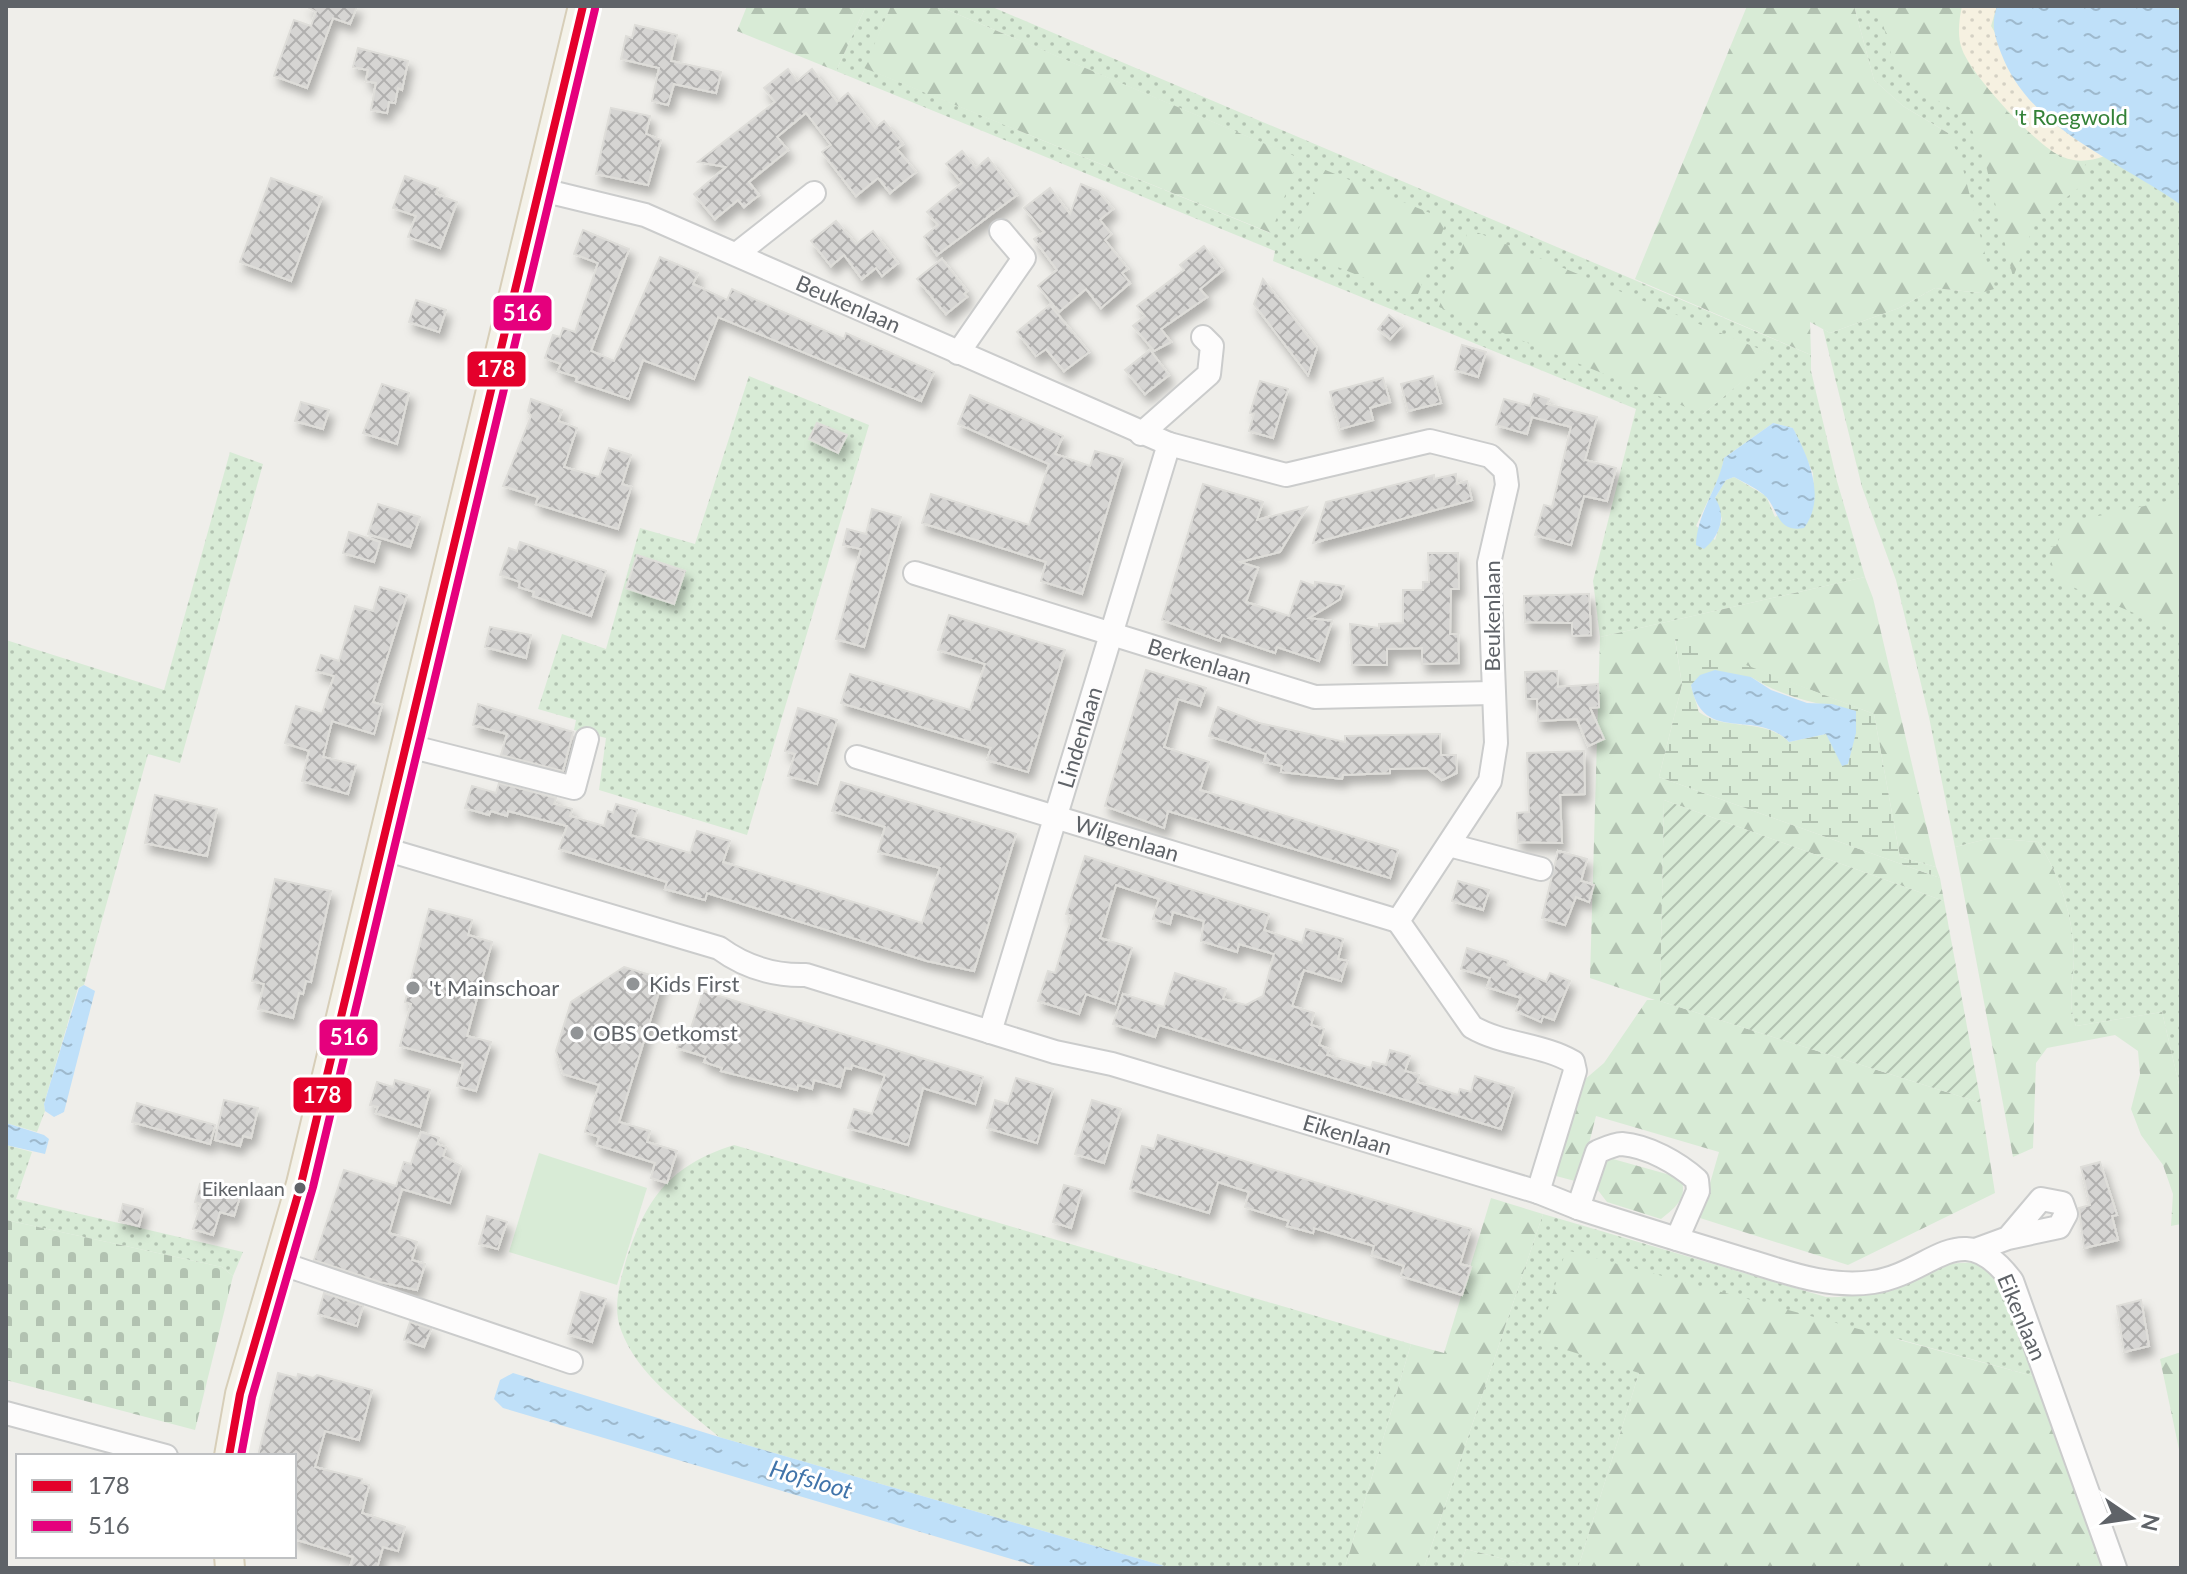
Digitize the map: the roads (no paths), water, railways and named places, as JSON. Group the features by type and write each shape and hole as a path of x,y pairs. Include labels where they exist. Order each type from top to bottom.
{"main road":[{"path":"229,1454 240,1394 301,1184 583,6"}],"street":[{"name":"Beukenlaan","path":"538,189 645,215 738,253 1169,444 1286,475 1430,441 1490,456 1505,470 1507,485 1489,563 1496,743 1490,781 1398,921"},
{"path":"738,253 814,193"},
{"path":"958,353 1024,258 1001,231"},
{"path":"1141,434 1209,374 1212,346 1203,337"},
{"name":"Lindenlaan","path":"990,1032 1169,444"},
{"name":"Berkenlaan","path":"915,573 1315,697 1492,693"},
{"path":"405,745 574,788 587,739"},
{"name":"Wilgenlaan","path":"857,757 1398,921"},
{"path":"1449,845 1541,869"},
{"name":"Eikenlaan","path":"381,848 719,948 739,963 783,976 806,975 990,1032 1112,1064 1538,1192 1578,1208 1824,1283 1876,1282 1959,1248 1978,1249 1997,1261 2012,1281 2115,1568"},
{"path":"1398,921 1472,1027 1573,1062 1575,1071 1538,1192"},
{"path":"1578,1208 1597,1152 1621,1144 1655,1154 1680,1164 1697,1180 1698,1191 1677,1239"},
{"path":"1978,1249 2008,1238"},
{"path":"277,1262 571,1362"},
{"path":"6,1413 159,1454"}],"water":[{"path":"1997,6 2171,6 2181,11 2181,205 2078,141 2032,103 2014,80 2001,53 1994,30"},
{"path":"1773,423 1793,428 1813,477 1814,503 1804,528 1788,527 1763,494 1734,477 1726,480 1715,498 1721,512 1718,532 1704,549 1696,545 1700,522 1724,458"},
{"path":"1715,670 1751,677 1771,690 1807,703 1832,704 1856,711 1856,733 1848,764 1842,766 1826,734 1789,742 1776,732 1761,727 1718,721 1707,715 1697,704 1691,685 1700,675"},
{"path":"84,985 95,991 64,1112 54,1117 45,1111 44,1104 79,988"},
{"path":"6,1123 44,1135 49,1139 45,1154 6,1145"},
{"name":"Hofsloot","path":"513,1373 719,1437 1171,1568 1042,1568 503,1408 494,1399 500,1380"}],"place":[{"name":"Kids First","path":"633,984"},
{"name":"'t Mainschoar","path":"413,988"},
{"name":"OBS Oetkomst","path":"577,1033"},
{"name":"Eikenlaan","path":"300,1188"}],"park label":[{"name":"'t Roegwold","path":"2071,117"}]}
